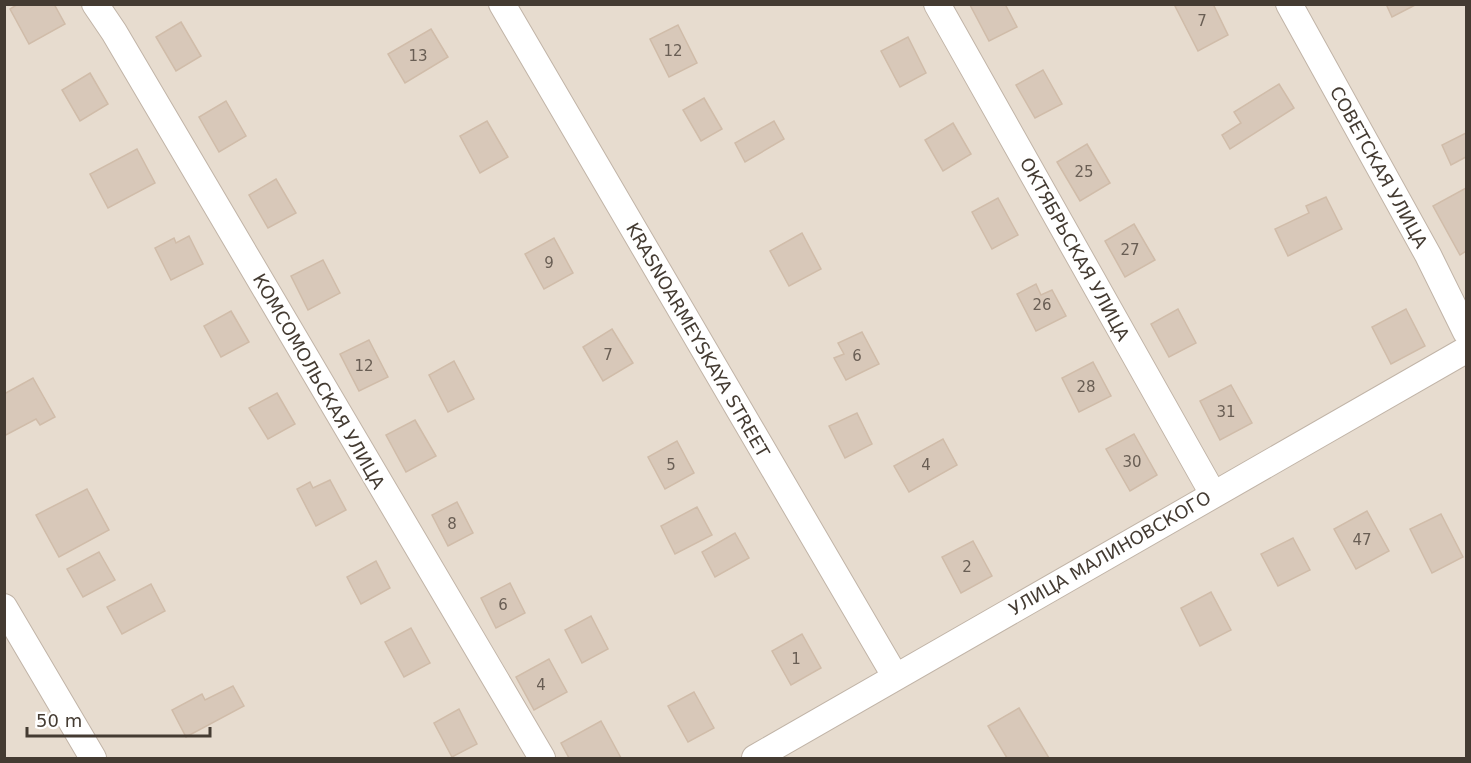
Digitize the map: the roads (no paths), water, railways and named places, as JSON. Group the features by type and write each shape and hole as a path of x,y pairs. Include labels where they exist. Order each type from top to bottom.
{"street":[{"name":"КОМСОМОЛЬСКАЯ УЛИЦА","path":"95,4 114,32 542,759"},
{"name":"KRASNOARMEYSKAYA STREET","path":"502,4 895,676"},
{"name":"ОКТЯБРЬСКАЯ УЛИЦА","path":"937,4 1213,494"},
{"name":"СОВЕТСКАЯ УЛИЦА","path":"1289,4 1428,255 1467,332"},
{"name":"УЛИЦА МАЛИНОВСКОГО","path":"755,759 895,676 1467,350"},
{"path":"4,607 93,759"}]}
